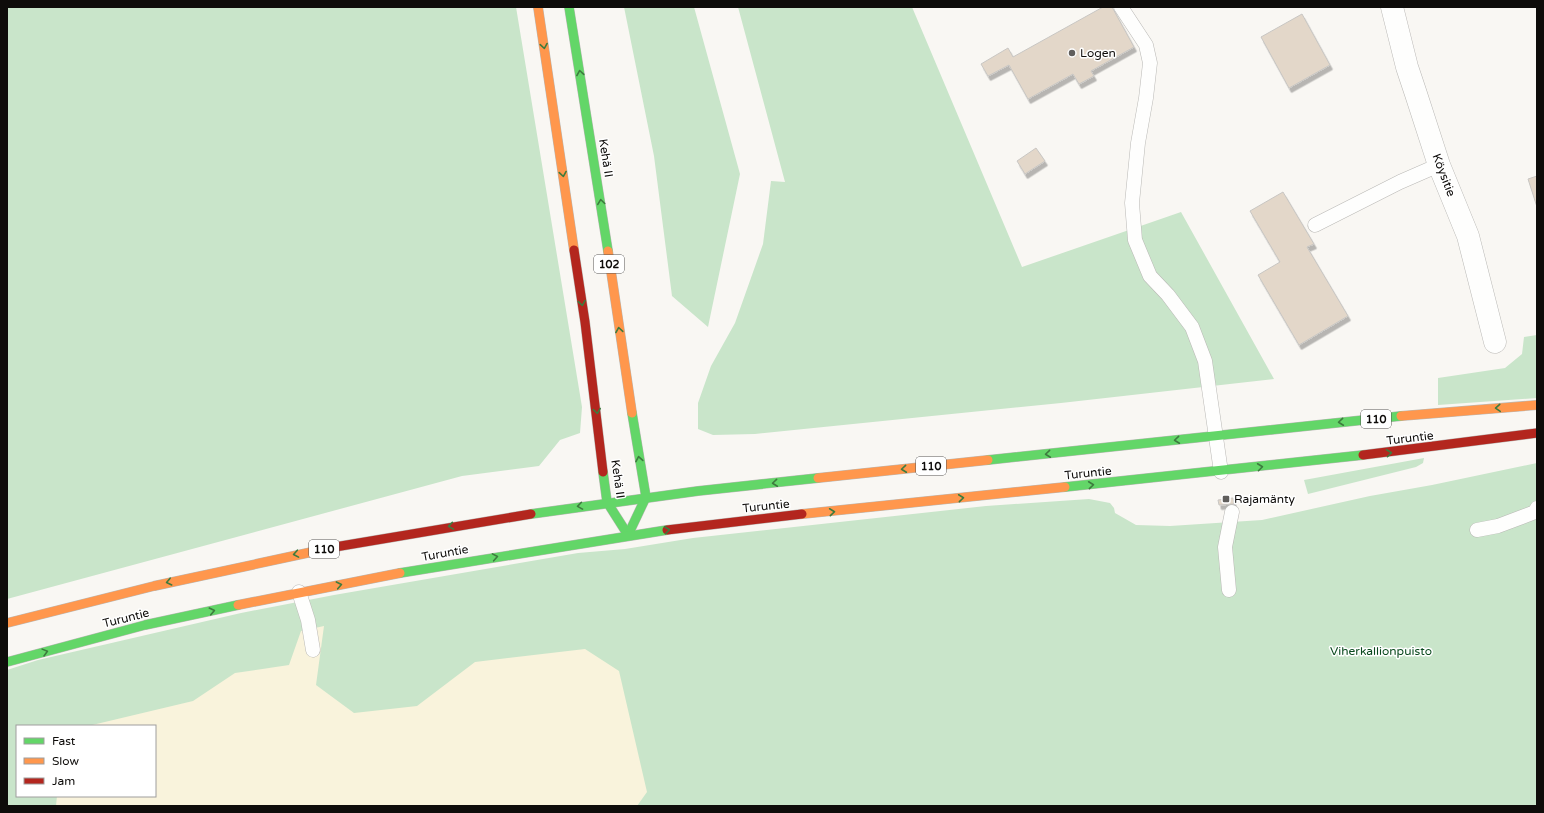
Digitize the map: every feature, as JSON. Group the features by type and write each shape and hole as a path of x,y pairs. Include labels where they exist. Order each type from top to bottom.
{"main road":[{"name":"Kehä II","path":"538,7 585,322 607,502 628,535"},
{"name":"Kehä II","path":"569,7 646,497 628,535"},
{"name":"Turuntie","path":"7,623 78,604 288,556 444,527 607,502 1432,413 1537,405"},
{"name":"Turuntie","path":"7,662 145,625 299,592 412,571 628,535 770,518 1221,472 1436,447 1537,433"}],"street":[{"name":"Köysitie","path":"1392,7 1407,67 1439,165 1468,236 1495,342"}],"lane":[{"path":"1121,7 1146,45 1150,63 1138,143 1132,203 1135,240 1150,276 1168,295 1192,327 1204,362 1221,472"},
{"path":"1315,225 1400,182 1439,165"},
{"path":"1477,530 1498,526 1535,512 1537,508"},
{"path":"1229,590 1225,547 1232,512"},
{"path":"299,592 308,620 313,650"}],"green space":[{"path":"7,7 516,7 582,407 580,433 560,440 539,466 462,476 7,599"},
{"path":"624,7 694,7 740,174 708,327 672,296 654,156"},
{"path":"738,7 912,7 1022,267 1181,212 1274,379 1061,403 755,434 713,435 698,429 698,403 711,366 735,323 763,244 771,181 785,182"},
{"path":"1537,335 1537,398 1438,405 1438,378 1505,368 1522,354 1524,337"},
{"path":"1424,458 1423,463 1416,467 1308,494 1304,480"},
{"name":"Viherkallionpuisto","path":"1537,463 1537,806 7,806 7,670 38,660 241,613 334,595 578,553 625,549 693,538 986,506 1089,499 1110,503 1114,508 1115,513 1136,525 1170,526 1262,520 1370,496 1432,485"}],"sand":[{"path":"324,626 316,685 354,713 417,706 475,662 585,649 619,671 647,792 637,806 56,806 57,797 156,797 156,725 92,725 193,701 235,673 289,665 301,631"}],"building":[{"name":"Logen","path":"1103,7 1112,7 1134,47 1091,71 1094,76 1079,84 1073,74 1028,99 1009,65 988,76 981,64 1008,48 1013,57"},
{"path":"1302,14 1330,65 1289,88 1261,37"},
{"path":"1036,148 1045,161 1025,174 1017,161"},
{"path":"1537,176 1537,207 1528,179"},
{"path":"1283,192 1314,244 1307,247 1348,316 1299,345 1258,275 1280,262 1250,211"},
{"path":"1233,498 1234,504 1219,505 1218,500"}],"traffic: fast":[{"path":"569,7 608,251"},
{"path":"628,535 646,497 632,413"},
{"path":"988,460 1401,416"},
{"path":"1065,487 1363,455"},
{"path":"603,472 607,502 628,535"},
{"path":"531,514 698,491 818,478"},
{"path":"400,573 667,530"},
{"path":"7,662 145,625 238,605"}],"traffic: slow":[{"path":"538,7 574,250"},
{"path":"608,251 632,413"},
{"path":"1401,416 1537,405"},
{"path":"818,478 988,460"},
{"path":"802,514 1065,487"},
{"path":"7,623 154,586 335,547"},
{"path":"238,605 400,573"}],"traffic: jam":[{"path":"574,250 585,322 603,472"},
{"path":"1363,455 1537,433"},
{"path":"335,547 531,514"},
{"path":"667,530 802,514"}],"place":[{"name":"Logen","path":"1072,53"},
{"name":"Rajamänty","path":"1226,499"}]}
